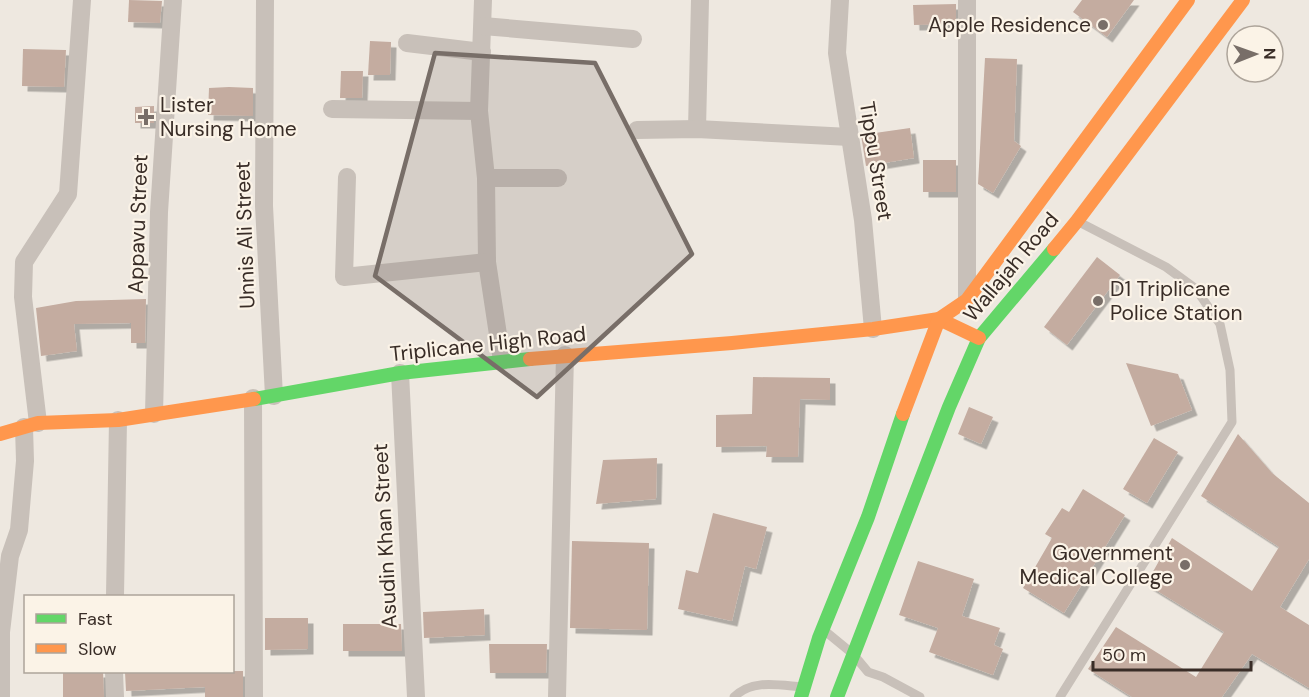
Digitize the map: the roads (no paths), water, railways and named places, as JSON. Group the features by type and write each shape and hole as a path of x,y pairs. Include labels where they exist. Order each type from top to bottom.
{"main road":[{"name":"Wallajah Road","path":"803,692 822,628 868,517 908,399 939,319 967,300 1188,0"},
{"name":"Wallajah Road","path":"837,697 949,407 979,338 1077,221 1243,0"},
{"name":"Triplicane High Road","path":"0,434 31,425 118,420 274,396 400,373 565,355 732,343 873,329 939,319"},
{"path":"939,319 979,338"}],"street":[{"path":"1,697 1,632 10,556 19,530 25,461 31,425 23,297 24,262 68,194 82,0"},
{"name":"Appavu Street","path":"154,414 159,212 173,0"},
{"name":"Unnis Ali Street","path":"265,0 264,206 274,396"},
{"path":"483,0 479,111 486,178 487,262 502,361"},
{"path":"697,129 700,0"},
{"name":"Tippu Street","path":"840,0 837,53 863,220 873,329"},
{"path":"967,0 967,300"},
{"path":"483,26 633,39"},
{"path":"406,43 482,52"},
{"path":"332,109 479,111"},
{"path":"637,130 697,129 850,137"},
{"path":"347,177 344,277 487,262"},
{"path":"486,178 558,178"},
{"path":"557,697 565,355"},
{"name":"Asudin Khan Street","path":"400,373 416,697"},
{"path":"253,398 254,697"},
{"path":"114,595 118,420"},
{"path":"114,673 115,697"}],"lane":[{"path":"1060,697 1232,422 1230,370 1220,324 1196,289 1166,267 1077,221"},
{"path":"822,628 853,654 868,672 883,677 920,697"},
{"path":"734,697 743,688 758,685 803,692"}],"place":[{"name":"Apple Residence","path":"1103,25"},
{"name":"Lister Nursing Home","path":"146,117"},
{"name":"D1 Triplicane Police Station","path":"1098,301"},
{"name":"Government Medical College","path":"1185,565"}]}
